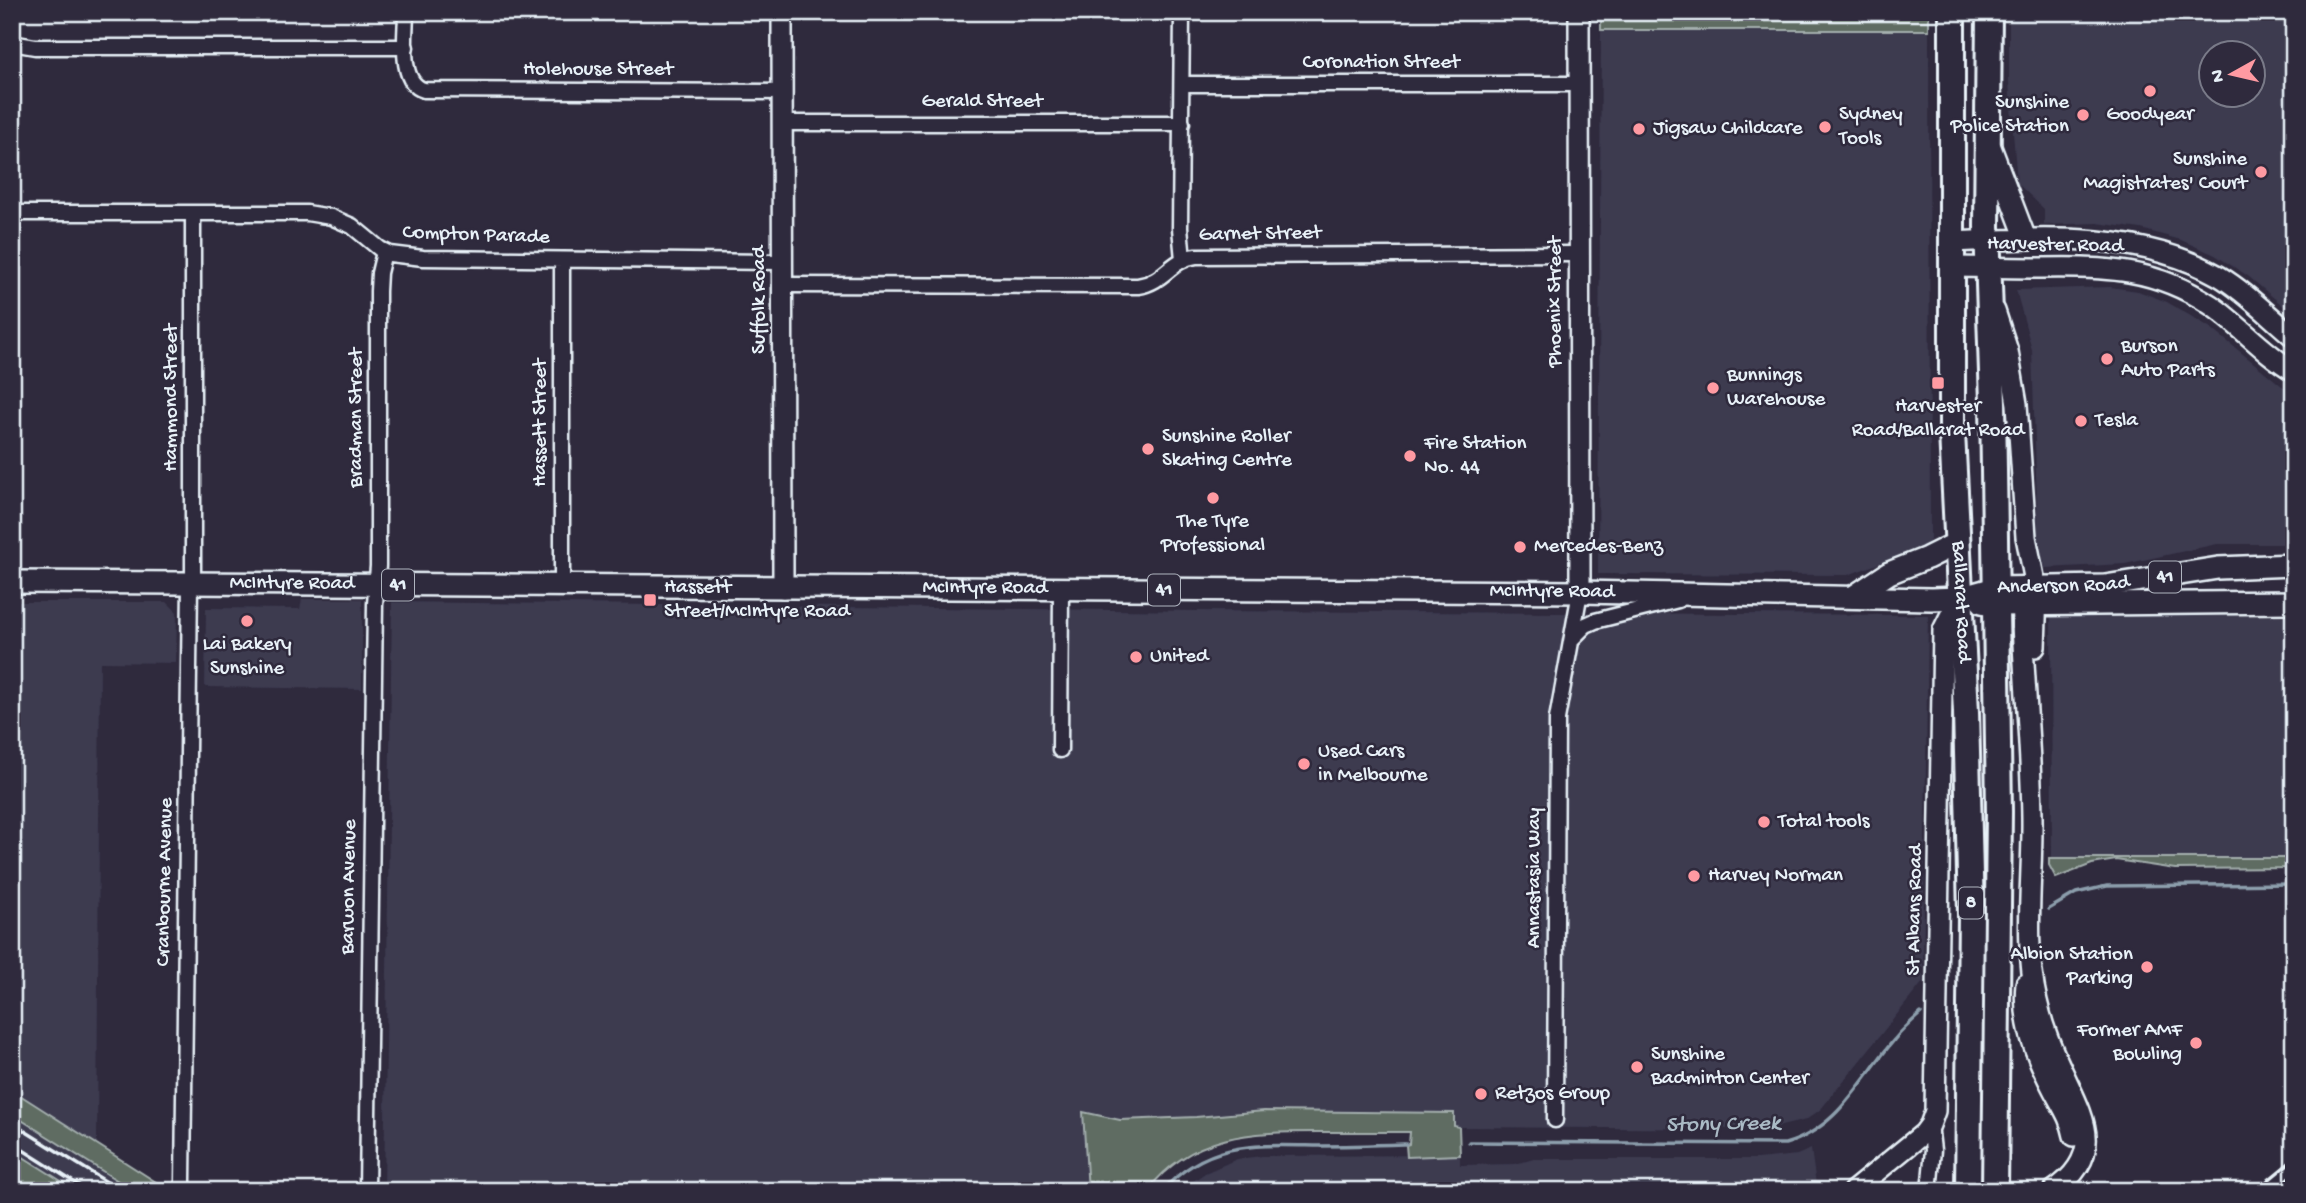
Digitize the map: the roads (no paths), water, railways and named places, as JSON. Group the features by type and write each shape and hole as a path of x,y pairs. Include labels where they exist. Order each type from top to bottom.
{"highway":[{"name":"Ballarat Road","path":"1952,12 1952,432 1966,712 1971,889 1968,1184"},
{"name":"Ballarat Road","path":"1989,12 1987,240 1993,402 1998,757 1995,1184"}],"main road":[{"path":"1853,597 1889,573 1957,544"},
{"name":"Anderson Road","path":"2029,596 2218,568 2294,565"},
{"name":"McIntyre Road","path":"12,582 1580,592 1959,598"},
{"name":"Anderson Road","path":"1959,598 2029,596 2294,602"}],"street":[{"path":"12,43 35,47 406,47 407,12"},
{"name":"Suffolk Road","path":"782,12 783,588"},
{"path":"1182,12 1182,259"},
{"name":"Phoenix Street","path":"1579,12 1580,592"},
{"path":"12,51 35,47"},
{"name":"Holehouse Street","path":"406,47 408,74 414,86 424,90 783,92"},
{"name":"Coronation Street","path":"1182,84 1579,84"},
{"name":"Gerald Street","path":"783,123 1182,123"},
{"path":"1987,136 2026,239"},
{"name":"Compton Parade","path":"12,214 293,213 320,215 352,226 390,254 438,259 782,262"},
{"name":"Hammond Street","path":"191,583 193,214"},
{"name":"Harvester Road","path":"1951,242 2097,240 2137,246 2172,256 2219,276 2294,337"},
{"name":"Bradman Street","path":"376,584 378,291 384,252"},
{"name":"Garnet Street","path":"782,285 1138,286 1160,278 1182,259 1212,255 1579,254"},
{"name":"Hassett Street","path":"562,260 562,586"},
{"name":"Harvester Road","path":"1951,267 1988,279 2119,268 2155,277 2211,305 2266,353 2294,371"},
{"path":"1988,279 2008,352 2015,390 2026,537 2032,839 2030,963 2038,1025 2081,1112 2086,1130 2085,1150 2080,1166 2072,1177 2054,1189"},
{"name":"Cranbourne Avenue","path":"183,1182 191,583"},
{"name":"Barwon Avenue","path":"367,1191 376,584"},
{"path":"1060,750 1061,589"},
{"name":"Annastasia Way","path":"1555,1120 1557,719 1580,592"},
{"path":"1573,638 1586,625 1595,621 1704,594"},
{"name":"St Albans Road","path":"1930,1125 1935,1111 1936,1090 1942,630 1959,598"},
{"path":"1998,757 2029,757"},
{"path":"1853,1191 1914,1142 1930,1125"},
{"path":"1928,1191 1933,1150 1930,1125"}],"waterway":[{"name":"Stony Creek","path":"2049,909 2076,893 2107,886 2294,884"},
{"name":"Stony Creek","path":"1469,1142 1785,1144 1804,1137 1834,1115 1897,1036 1921,1013"},
{"name":"Stony Creek","path":"1162,1191 1179,1174 1197,1162 1235,1149 1275,1145 1406,1144"}],"railway":[{"path":"12,1123 121,1191"},
{"path":"12,1143 88,1191"},
{"path":"2255,1191 2294,1159"},
{"path":"2273,1191 2294,1174"}],"place":[{"name":"Goodyear","path":"2150,91"},
{"name":"Sunshine Police Station","path":"2083,115"},
{"name":"Sydney Tools","path":"1825,127"},
{"name":"Jigsaw Childcare","path":"1639,129"},
{"name":"Sunshine Magistrates' Court","path":"2261,172"},
{"name":"Burson Auto Parts","path":"2107,359"},
{"name":"Harvester Road/Ballarat Road","path":"1938,383"},
{"name":"Bunnings Warehouse","path":"1713,388"},
{"name":"Tesla","path":"2081,421"},
{"name":"Sunshine Roller Skating Centre","path":"1148,449"},
{"name":"Fire Station No. 44","path":"1410,456"},
{"name":"The Tyre Professional","path":"1213,498"},
{"name":"Mercedes-Benz","path":"1520,547"},
{"name":"Hassett Street/McIntyre Road","path":"650,600"},
{"name":"Lai Bakery Sunshine","path":"247,621"},
{"name":"United","path":"1136,657"},
{"name":"Used Cars in Melbourne","path":"1304,764"},
{"name":"Total tools","path":"1764,822"},
{"name":"Harvey Norman","path":"1694,876"},
{"name":"Albion Station Parking","path":"2147,967"},
{"name":"Former AMF Bowling","path":"2196,1043"},
{"name":"Sunshine Badminton Center","path":"1637,1067"},
{"name":"Retzos Group","path":"1481,1094"}]}
